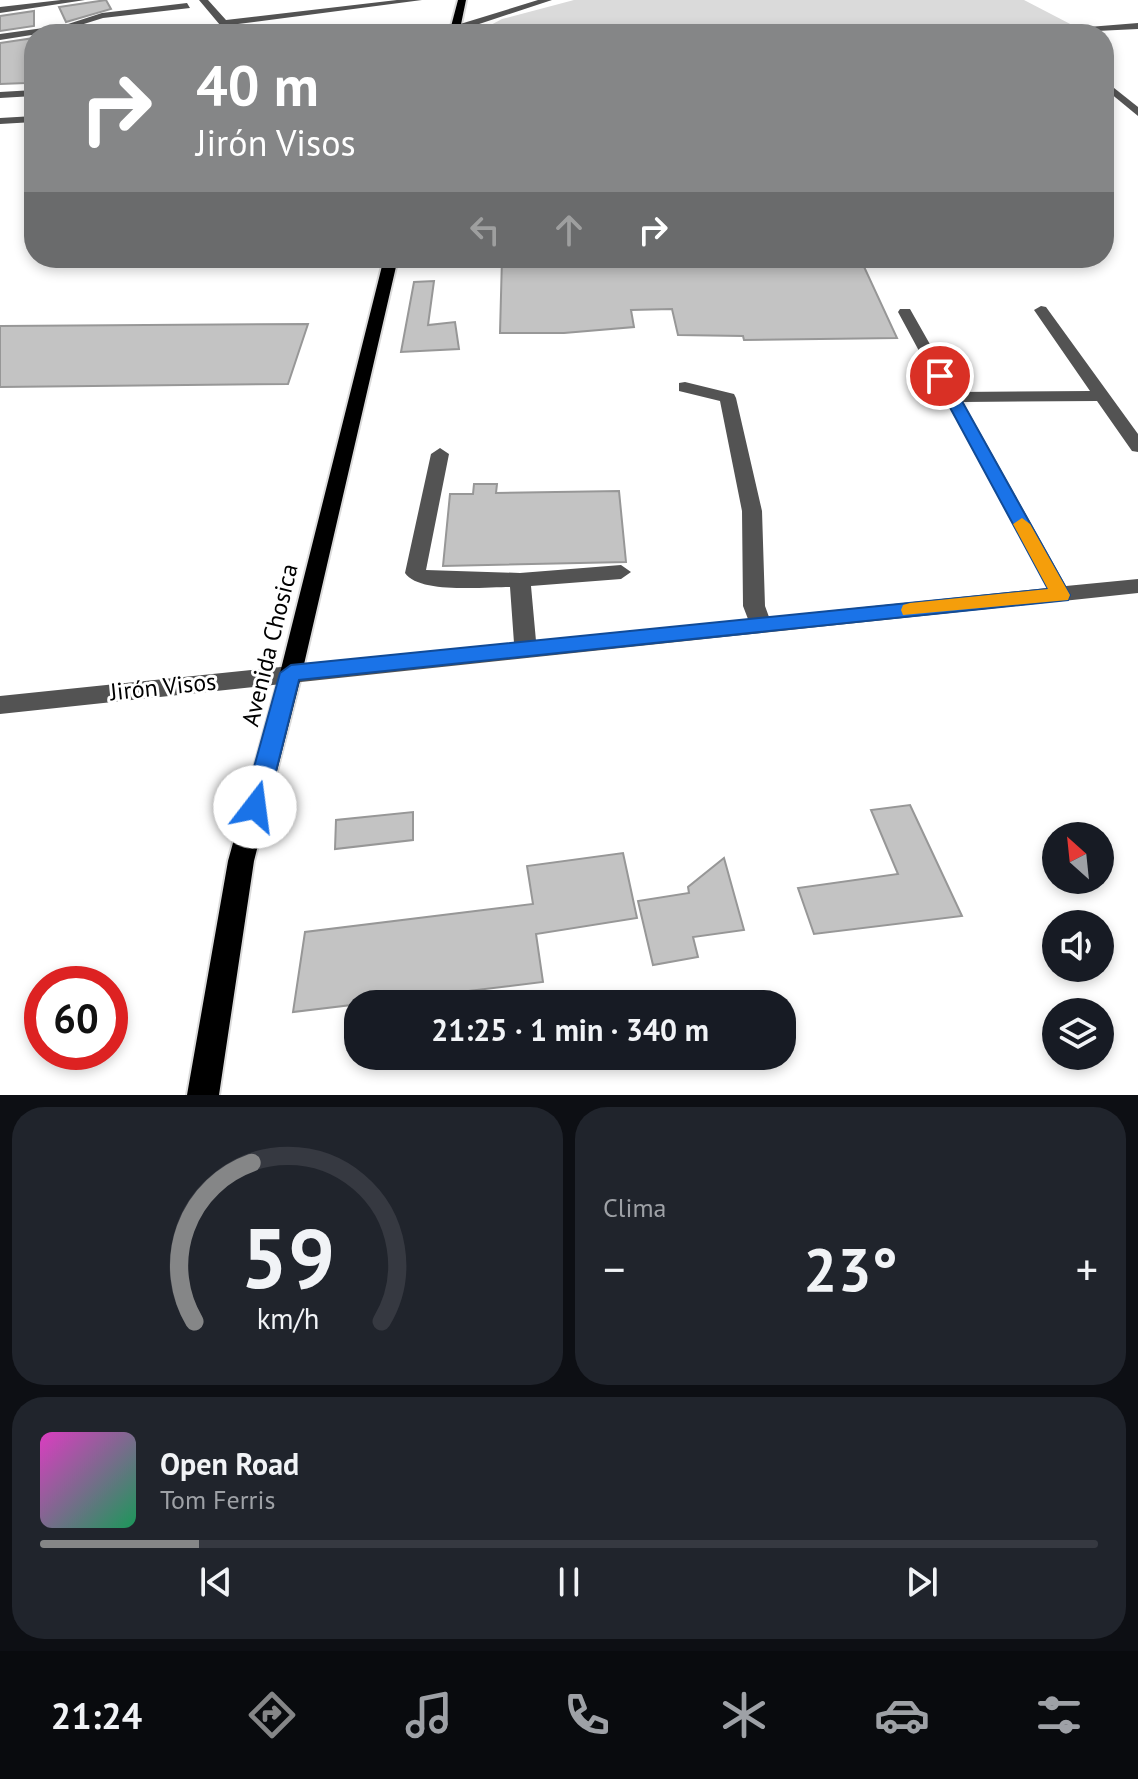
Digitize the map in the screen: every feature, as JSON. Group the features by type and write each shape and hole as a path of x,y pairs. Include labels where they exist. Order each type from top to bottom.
{"main road":[{"path":"457,24 462,0"},
{"name":"Avenida Chosica","path":"203,1095 241,861 291,673 389,268"}],"street":[{"path":"3,14 32,6 81,0"},
{"path":"203,0 223,23 229,24"},
{"path":"223,23 418,0"},
{"path":"472,24 505,11 548,0"},
{"path":"32,6 91,3"},
{"path":"84,24 102,16 187,6"},
{"path":"1114,28 1138,26"},
{"path":"0,39 24,36"},
{"path":"0,39 24,38"},
{"path":"0,85 24,85"},
{"path":"1114,92 1138,113"},
{"path":"0,95 24,94"},
{"path":"0,121 24,120"},
{"path":"1041,310 1138,447"},
{"path":"905,312 1061,595"},
{"path":"685,387 728,398 752,511 754,606 761,625"},
{"path":"952,397 1102,396"},
{"path":"440,454 415,573 426,579 520,580 621,572"},
{"path":"520,580 526,649"},
{"name":"Jirón Visos","path":"0,705 1138,586"}],"shaded area":[{"path":"574,0 1024,0 1070,24 493,24"}],"building":[{"path":"106,0 111,9 66,22 59,7"},
{"path":"34,11 34,24 0,31 0,16"},
{"path":"24,39 24,83 0,84 0,43"},
{"path":"502,268 865,268 897,338 744,340 743,336 678,335 672,309 631,310 634,327 564,333 500,333"},
{"path":"434,281 428,325 455,322 459,349 401,352 414,282"},
{"path":"308,324 288,384 0,387 0,326"},
{"path":"474,484 497,484 496,493 619,491 626,562 443,566 450,494 473,494"},
{"path":"910,805 962,916 814,934 798,888 898,874 871,810"},
{"path":"413,812 413,840 335,849 336,820"},
{"path":"623,853 637,918 536,934 543,982 476,990 344,990 344,1006 293,1012 305,932 533,904 527,866"},
{"path":"724,858 744,930 693,937 698,957 653,965 638,901 689,893 688,887"}],"slow traffic":[{"path":"910,610 1061,595 1022,524"}],"route":[{"path":"255,807 291,673 1061,595 940,376"}]}
